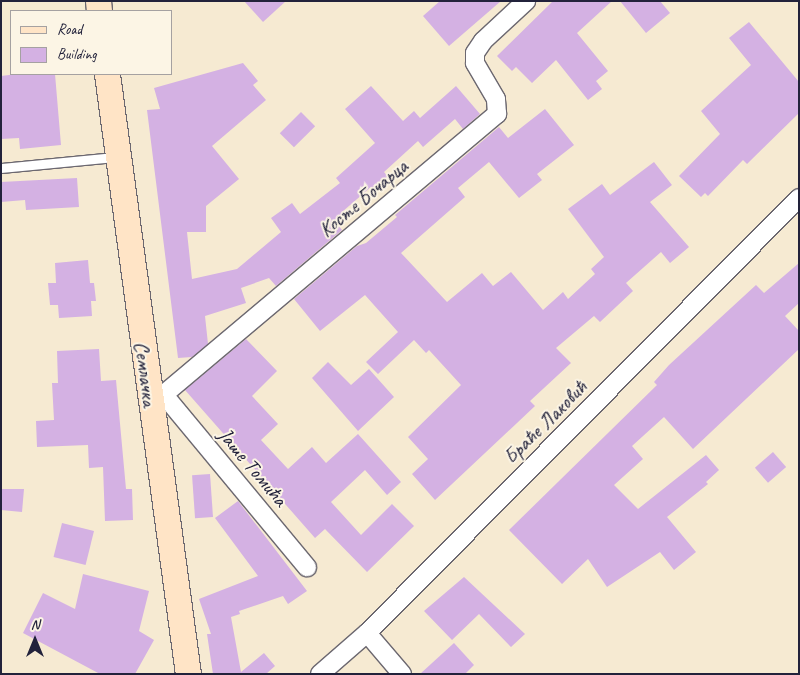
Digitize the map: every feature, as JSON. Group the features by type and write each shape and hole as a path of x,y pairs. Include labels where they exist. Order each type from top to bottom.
{"main road":[{"name":"Семлачка","path":"107,75 116,157 157,401 188,674"}],"street":[{"name":"Косте Бочарца","path":"157,401 498,114 496,99 475,63 475,53 483,41 526,1"},
{"name":"Браће Лаковић","path":"320,674 367,633 799,198"},
{"name":"Јаше Томића","path":"157,401 307,567"},
{"path":"367,633 402,674"}],"lane":[{"path":"1,168 116,157"}],"building":[{"path":"244,1 286,1 263,22"},
{"path":"440,1 501,1 449,46 423,16"},
{"path":"553,1 612,1 577,33 608,71 596,81 602,89 588,100 556,60 532,83 516,67 512,71 497,56"},
{"path":"620,1 660,1 670,13 646,33"},
{"path":"749,22 799,82 799,113 747,164 743,160 708,196 705,193 701,197 679,176 720,134 701,111 751,65 729,38"},
{"path":"243,63 258,81 253,85 266,100 212,146 239,179 206,206 206,232 187,232 192,279 237,269 281,232 271,218 292,203 300,214 340,183 336,178 375,143 345,109 371,86 403,121 414,111 420,118 456,86 480,114 463,129 455,119 423,147 418,141 384,172 389,178 375,191 371,187 342,212 346,217 338,225 342,230 276,286 269,278 241,288 246,303 205,316 208,344 192,357 178,358 147,110 160,109 154,88"},
{"path":"55,75 61,145 20,149 19,138 1,139 1,76"},
{"path":"545,109 574,145 537,174 542,180 519,198 489,162 458,188 465,197 401,253 447,302 482,273 493,286 511,272 543,310 563,292 568,299 595,274 591,269 604,257 568,209 602,184 610,195 654,162 672,185 650,202 689,247 670,263 661,252 626,283 633,291 600,322 594,316 556,348 571,363 530,401 535,406 435,500 412,474 428,459 408,437 461,385 429,350 426,353 414,340 378,374 366,362 398,332 365,295 320,331 294,299 357,246 366,243 397,217 395,215 499,127 508,138"},
{"path":"301,112 315,126 294,147 280,133"},
{"path":"77,178 79,207 26,210 25,200 1,202 1,182"},
{"path":"88,260 90,283 94,283 96,301 91,301 92,316 59,318 58,305 50,305 48,283 56,283 55,263"},
{"path":"799,263 799,303 785,316 799,331 799,349 693,449 664,417 632,446 643,459 614,485 638,509 706,455 719,470 706,482 708,484 667,517 696,552 674,570 660,552 607,587 588,559 562,584 509,530 657,385 654,382 669,365 756,285 764,293"},
{"path":"246,339 277,371 252,396 278,424 261,440 288,469 312,447 326,463 358,434 401,482 387,495 365,470 331,502 361,535 392,504 414,526 367,572 325,529 315,538 185,390"},
{"path":"99,349 101,381 116,380 126,489 132,489 133,520 105,521 103,467 89,468 88,445 37,447 36,421 54,420 52,383 58,383 57,351"},
{"path":"328,362 351,385 369,369 394,397 358,431 312,378"},
{"path":"773,452 786,467 768,483 755,468"},
{"path":"210,474 213,517 195,518 192,475"},
{"path":"1,489 24,489 22,512 1,510"},
{"path":"238,501 307,591 288,604 283,596 239,611 240,614 231,617 241,672 264,653 275,666 266,674 213,674 207,634 211,634 199,599 258,576 215,518"},
{"path":"62,523 94,531 86,565 54,557"},
{"path":"83,574 149,591 139,631 154,640 135,674 100,674 23,633 43,593 75,609"},
{"path":"464,577 525,634 511,647 479,614 452,640 424,611"},
{"path":"454,643 474,665 465,674 420,674"}]}
